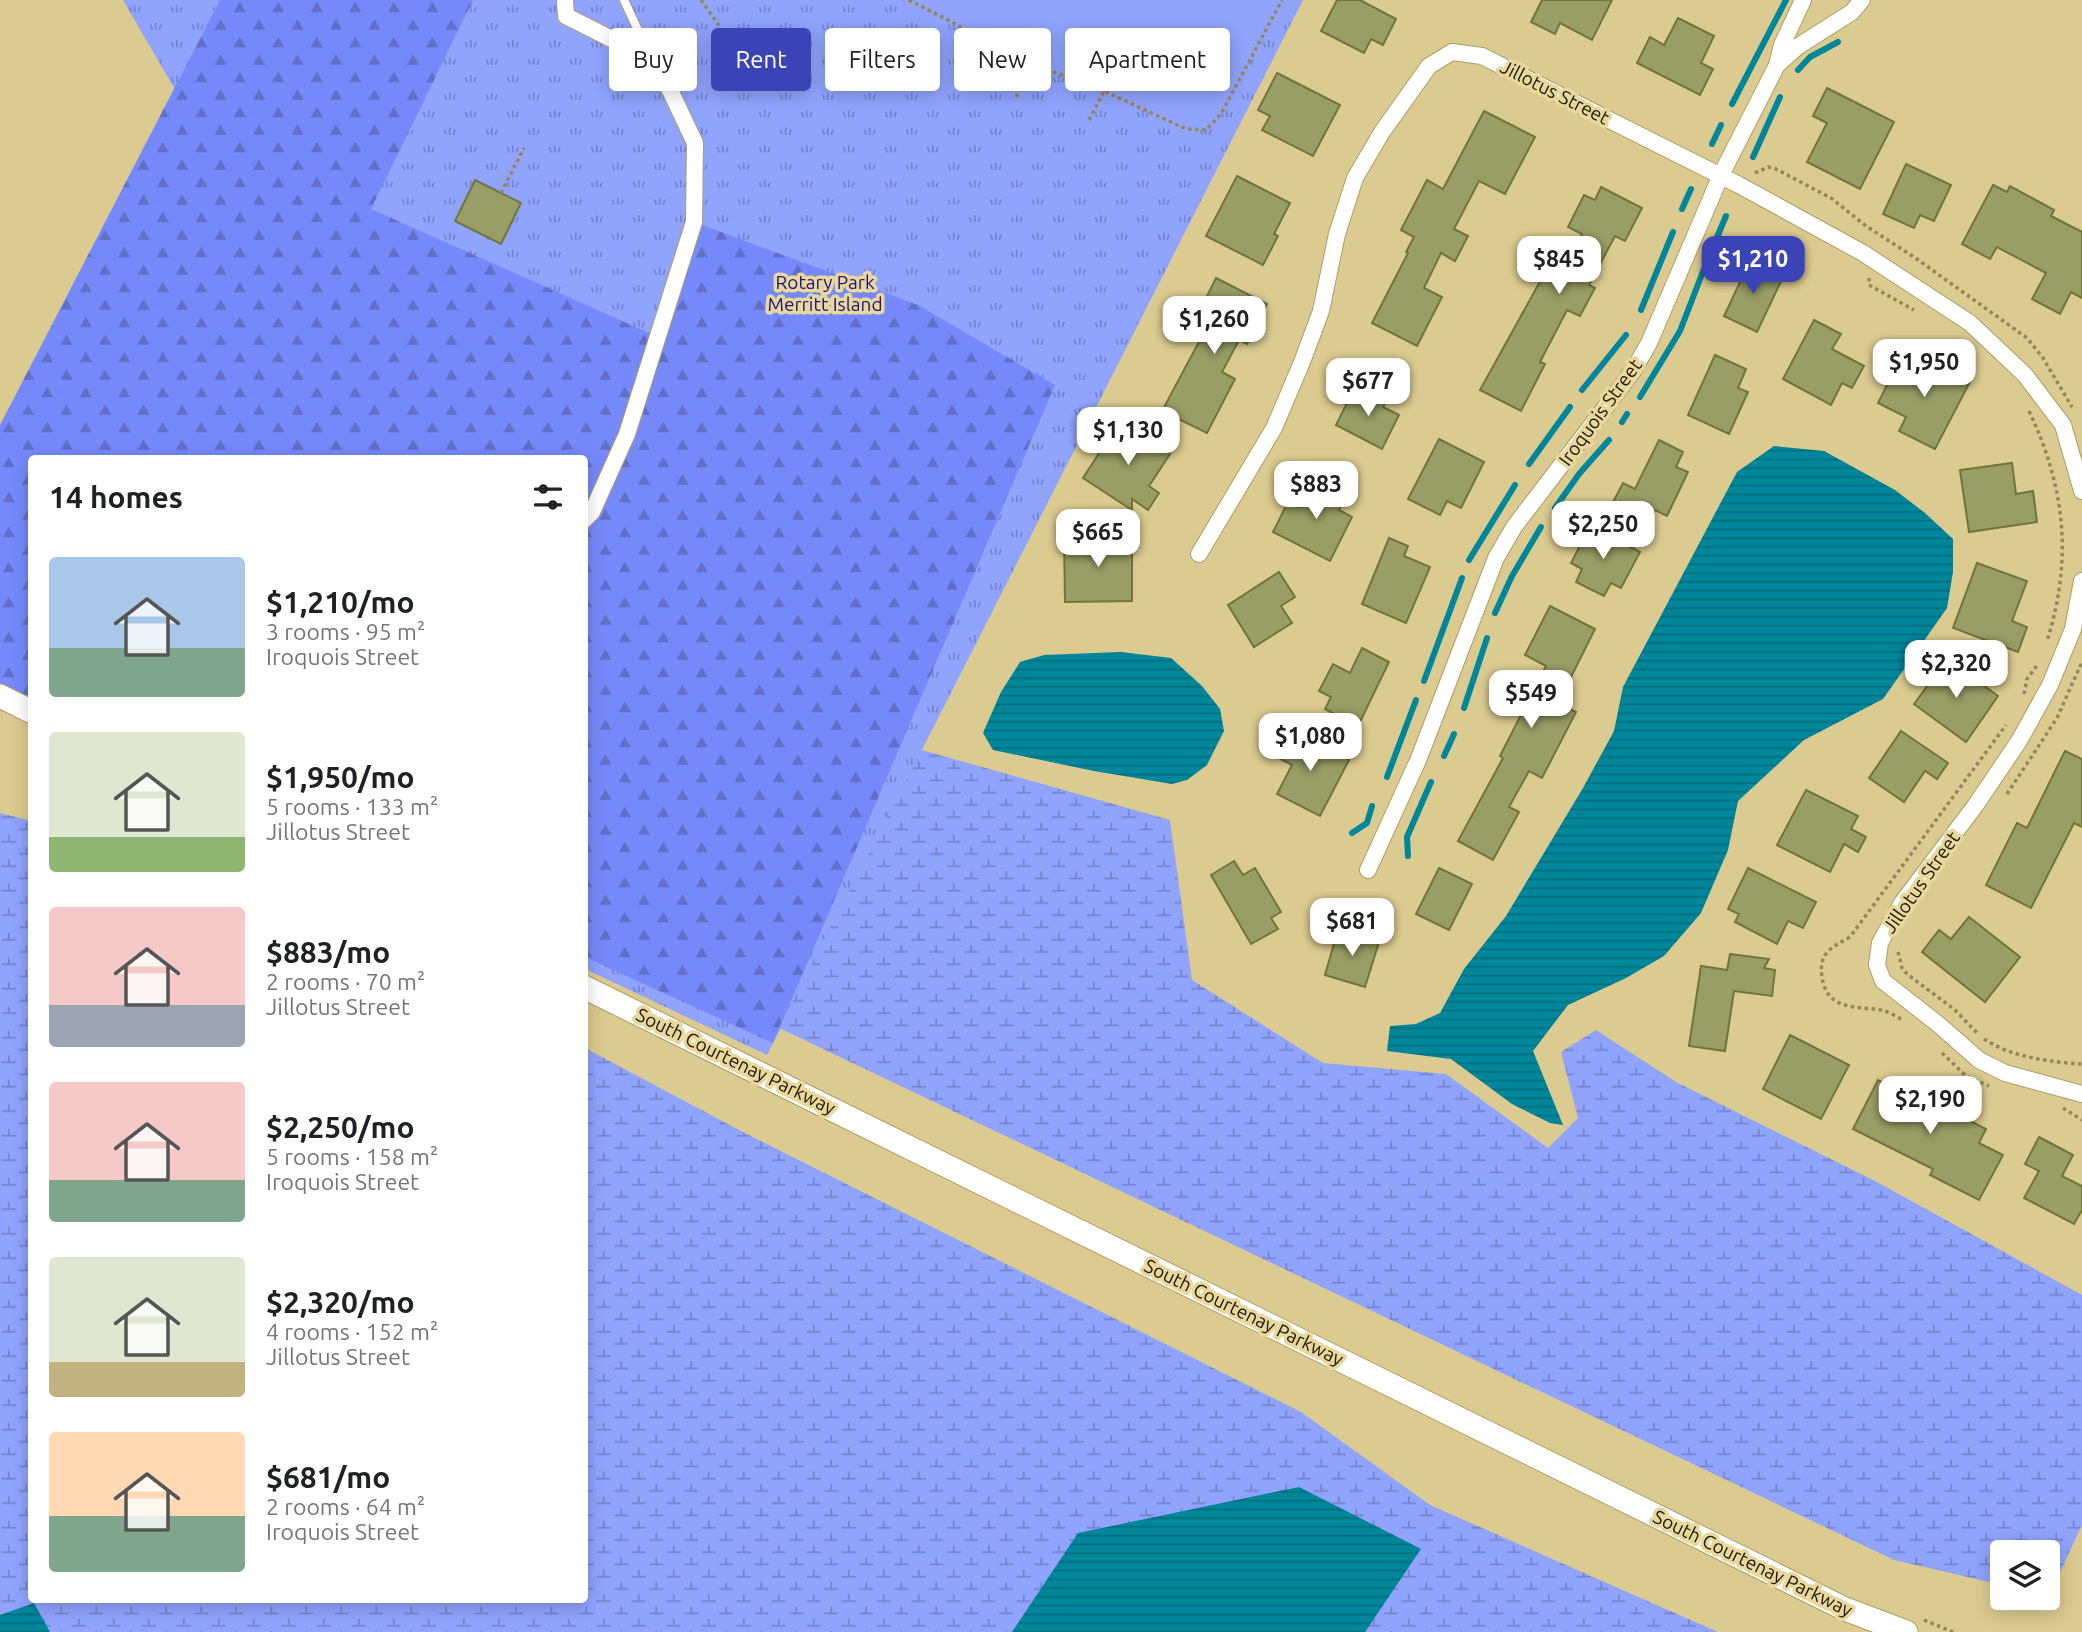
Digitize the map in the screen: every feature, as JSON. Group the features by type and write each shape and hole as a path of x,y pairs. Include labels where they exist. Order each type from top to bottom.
{"main road":[{"path":"0,696 28,710"},
{"name":"South Courtenay Parkway","path":"588,989 1844,1609 1906,1632"}],"street":[{"path":"565,0 566,16 609,38"},
{"name":"Iroquois Street","path":"1368,870 1419,758 1496,558 1514,527 1633,371 1649,342 1721,175 1777,65 1782,45 1802,0"},
{"name":"Iroquois Street","path":"1777,65 1797,47 1852,12 1862,0"},
{"name":"Jillotus Street","path":"1199,554 1274,428 1302,362 1321,311 1337,234 1355,178 1382,132 1429,66 1452,52 1482,55 1721,175 1868,257 1970,323 2025,375 2063,425 2082,491"},
{"path":"588,516 627,434 694,222 695,144 670,91"},
{"name":"Jillotus Street","path":"2082,581 2073,629 2050,685 2005,763 1902,903 1880,943 1877,965 1883,981 1979,1060 2005,1073 2082,1094"}],"lane":[{"path":"624,0 637,28"}],"path":[{"path":"701,0 721,28"},
{"path":"909,0 963,28"},
{"path":"1089,120 1104,91 1186,129 1206,130 1221,114 1282,0"},
{"path":"1016,97 1020,91"},
{"path":"501,193 524,148"},
{"path":"1868,257 1869,285 1920,313"},
{"path":"2027,407 2052,467 2062,536 2061,588 2046,646"},
{"path":"2019,705 2027,679 2042,659"},
{"path":"2003,798 2057,718 2082,662"},
{"path":"1909,1023 1882,1010 1852,1008 1832,999 1822,982 1821,963 1835,944 1850,937 1992,747 2012,716"},
{"path":"1898,949 1898,958 1907,974 1955,1010 1989,1043 2020,1054 2061,1063 2082,1064"},
{"path":"1941,1052 1966,1076 1997,1089"},
{"path":"2059,1105 2082,1120"}],"green space":[{"name":"Rotary Park Merritt Island","path":"123,0 1303,0 767,1055 588,970 588,455 33,455 174,88"},
{"name":"Rotary Park Merritt Island","path":"220,0 473,0 371,209 658,337 694,222 918,305 1055,385 773,1043 588,958 588,455 28,455 28,704 0,690 0,425"},
{"path":"909,0 1282,0 1221,114 1206,130 1186,129 1104,91 1230,91 1230,28 1065,28 1065,76 1051,71 1051,28 963,28"},
{"path":"922,750 1170,820 1192,980 1323,1063 1446,1074 1548,1148 1578,1118 1561,1052 1596,1030 1676,1082 1877,1182 2082,1295 2082,1525 2060,1572 2060,1540 1990,1540 1990,1582 1894,1560 779,1028"},
{"path":"0,813 28,820 28,1603 588,1603 588,1050 741,1131 1301,1412 1430,1505 1718,1632 0,1632"}],"shaded area":[{"path":"1774,446 1824,451 1895,490 1953,539 1953,572 1947,608 1883,699 1804,740 1738,801 1728,850 1701,913 1664,956 1626,978 1568,1005 1533,1051 1563,1125 1550,1123 1512,1104 1451,1059 1387,1051 1390,1026 1416,1024 1440,1013 1464,969 1506,916 1614,731 1623,687 1737,472"},
{"path":"1121,652 1171,658 1202,686 1220,709 1224,731 1207,765 1187,780 1172,784 993,750 983,733 1001,692 1020,662 1044,655"},
{"path":"1299,1487 1421,1549 1365,1632 1012,1632 1078,1533"},
{"path":"34,1603 50,1632 0,1632 0,1615"}],"building":[{"path":"1337,0 1360,0 1396,19 1383,45 1371,39 1364,53 1321,31"},
{"path":"1542,0 1612,0 1592,40 1560,23 1555,34 1531,22"},
{"path":"1678,18 1714,36 1701,63 1713,69 1700,95 1637,63 1650,37 1664,45"},
{"path":"1277,73 1340,105 1313,156 1262,130 1270,116 1258,110"},
{"path":"1827,88 1894,122 1860,189 1807,162 1827,123 1813,116"},
{"path":"1484,111 1535,137 1505,194 1479,181 1454,229 1468,236 1455,261 1441,253 1424,288 1442,297 1417,346 1372,323 1408,253 1406,252 1414,237 1401,230 1427,180 1443,189"},
{"path":"1906,164 1951,185 1934,221 1920,215 1914,228 1883,214"},
{"path":"1237,176 1290,203 1274,234 1278,236 1263,265 1206,236"},
{"path":"475,180 521,203 501,244 455,221"},
{"path":"1993,185 2007,192 2010,186 2054,210 2051,216 2082,232 2082,298 2071,292 2060,314 2032,299 2046,273 1997,247 1990,259 1962,244"},
{"path":"1601,187 1642,208 1625,241 1615,236 1589,285 1595,288 1580,316 1567,310 1540,362 1545,364 1521,411 1480,390 1542,278 1529,271 1536,257 1563,271 1582,234 1568,227 1584,195 1595,200"},
{"path":"1750,261 1783,277 1757,332 1724,316"},
{"path":"1216,278 1267,304 1247,344 1239,340 1222,372 1235,379 1207,433 1162,411 1216,310 1203,304"},
{"path":"1814,320 1841,334 1832,349 1864,366 1852,388 1842,383 1831,405 1783,379"},
{"path":"1715,355 1746,369 1738,388 1748,392 1729,434 1688,415"},
{"path":"1901,357 1939,376 1945,364 1972,378 1935,449 1899,431 1906,417 1878,403"},
{"path":"1373,389 1389,397 1383,407 1399,415 1382,449 1336,425 1353,391 1368,399"},
{"path":"1120,421 1170,454 1149,486 1159,493 1148,510 1132,499 1132,510 1083,478"},
{"path":"1439,439 1484,462 1461,508 1447,501 1440,515 1408,499"},
{"path":"1659,440 1683,452 1676,467 1688,472 1667,516 1655,510 1649,522 1612,504 1623,483 1635,489"},
{"path":"2012,463 2016,494 2033,491 2037,522 1969,532 1960,470"},
{"path":"1314,479 1346,495 1339,510 1352,517 1330,561 1273,532 1288,502 1299,507"},
{"path":"1590,526 1640,552 1621,588 1611,583 1604,596 1576,582 1582,569 1571,563"},
{"path":"1132,537 1132,601 1065,602 1064,538"},
{"path":"1389,538 1408,546 1404,556 1430,567 1406,623 1362,604"},
{"path":"1977,563 2027,581 2012,621 2027,627 2018,652 1953,628"},
{"path":"1279,572 1295,597 1281,606 1292,623 1254,647 1228,605"},
{"path":"1550,606 1595,629 1558,703 1576,712 1542,778 1529,771 1509,807 1519,812 1493,860 1458,841 1503,758 1500,756 1546,666 1525,655"},
{"path":"1362,648 1389,662 1358,726 1325,709 1331,697 1319,691 1333,664 1350,673"},
{"path":"1947,659 1998,696 1966,742 1914,704"},
{"path":"1291,730 1349,760 1320,816 1277,794 1292,765 1277,757"},
{"path":"1901,731 1948,763 1937,779 1925,771 1904,802 1869,778"},
{"path":"2065,751 2082,759 2082,827 2074,823 2031,908 1986,885 2017,823 2027,828"},
{"path":"1806,790 1858,816 1851,829 1866,837 1858,852 1844,844 1830,872 1777,845"},
{"path":"1234,861 1243,875 1255,868 1281,912 1271,918 1278,929 1251,944 1211,875"},
{"path":"1439,868 1472,884 1449,930 1416,914"},
{"path":"1748,868 1816,902 1803,928 1788,921 1777,944 1735,922 1739,914 1728,909"},
{"path":"1969,917 2020,957 1985,1002 1922,952 1939,930 1951,939"},
{"path":"1338,929 1379,942 1365,987 1325,975"},
{"path":"1730,954 1769,959 1764,968 1775,970 1772,996 1734,991 1725,1051 1689,1046 1701,966 1727,970"},
{"path":"1790,1035 1849,1065 1821,1119 1763,1089"},
{"path":"1913,1079 1940,1093 1934,1103 1986,1129 1979,1143 2003,1155 1979,1200 1930,1175 1933,1169 1853,1129 1878,1080 1906,1094"},
{"path":"2039,1137 2073,1155 2062,1176 2082,1186 2082,1210 2074,1224 2024,1198 2039,1171 2025,1164"}],"waterway":[{"path":"1732,104 1786,0"},
{"path":"1798,70 1810,57 1838,42"},
{"path":"1753,157 1780,97"},
{"path":"1712,144 1721,125"},
{"path":"1682,209 1691,189"},
{"path":"1715,242 1726,216"},
{"path":"1641,310 1673,232"},
{"path":"1640,397 1680,331 1709,256"},
{"path":"1582,390 1626,335"},
{"path":"1529,464 1570,407"},
{"path":"1622,422 1627,414"},
{"path":"1555,508 1579,474 1609,440"},
{"path":"1469,560 1515,485"},
{"path":"1495,613 1512,576 1541,527"},
{"path":"1424,681 1462,578"},
{"path":"1464,708 1487,638"},
{"path":"1387,777 1416,700"},
{"path":"1444,756 1454,734"},
{"path":"1408,856 1407,837 1431,782"},
{"path":"1352,833 1367,823 1372,806"}]}
